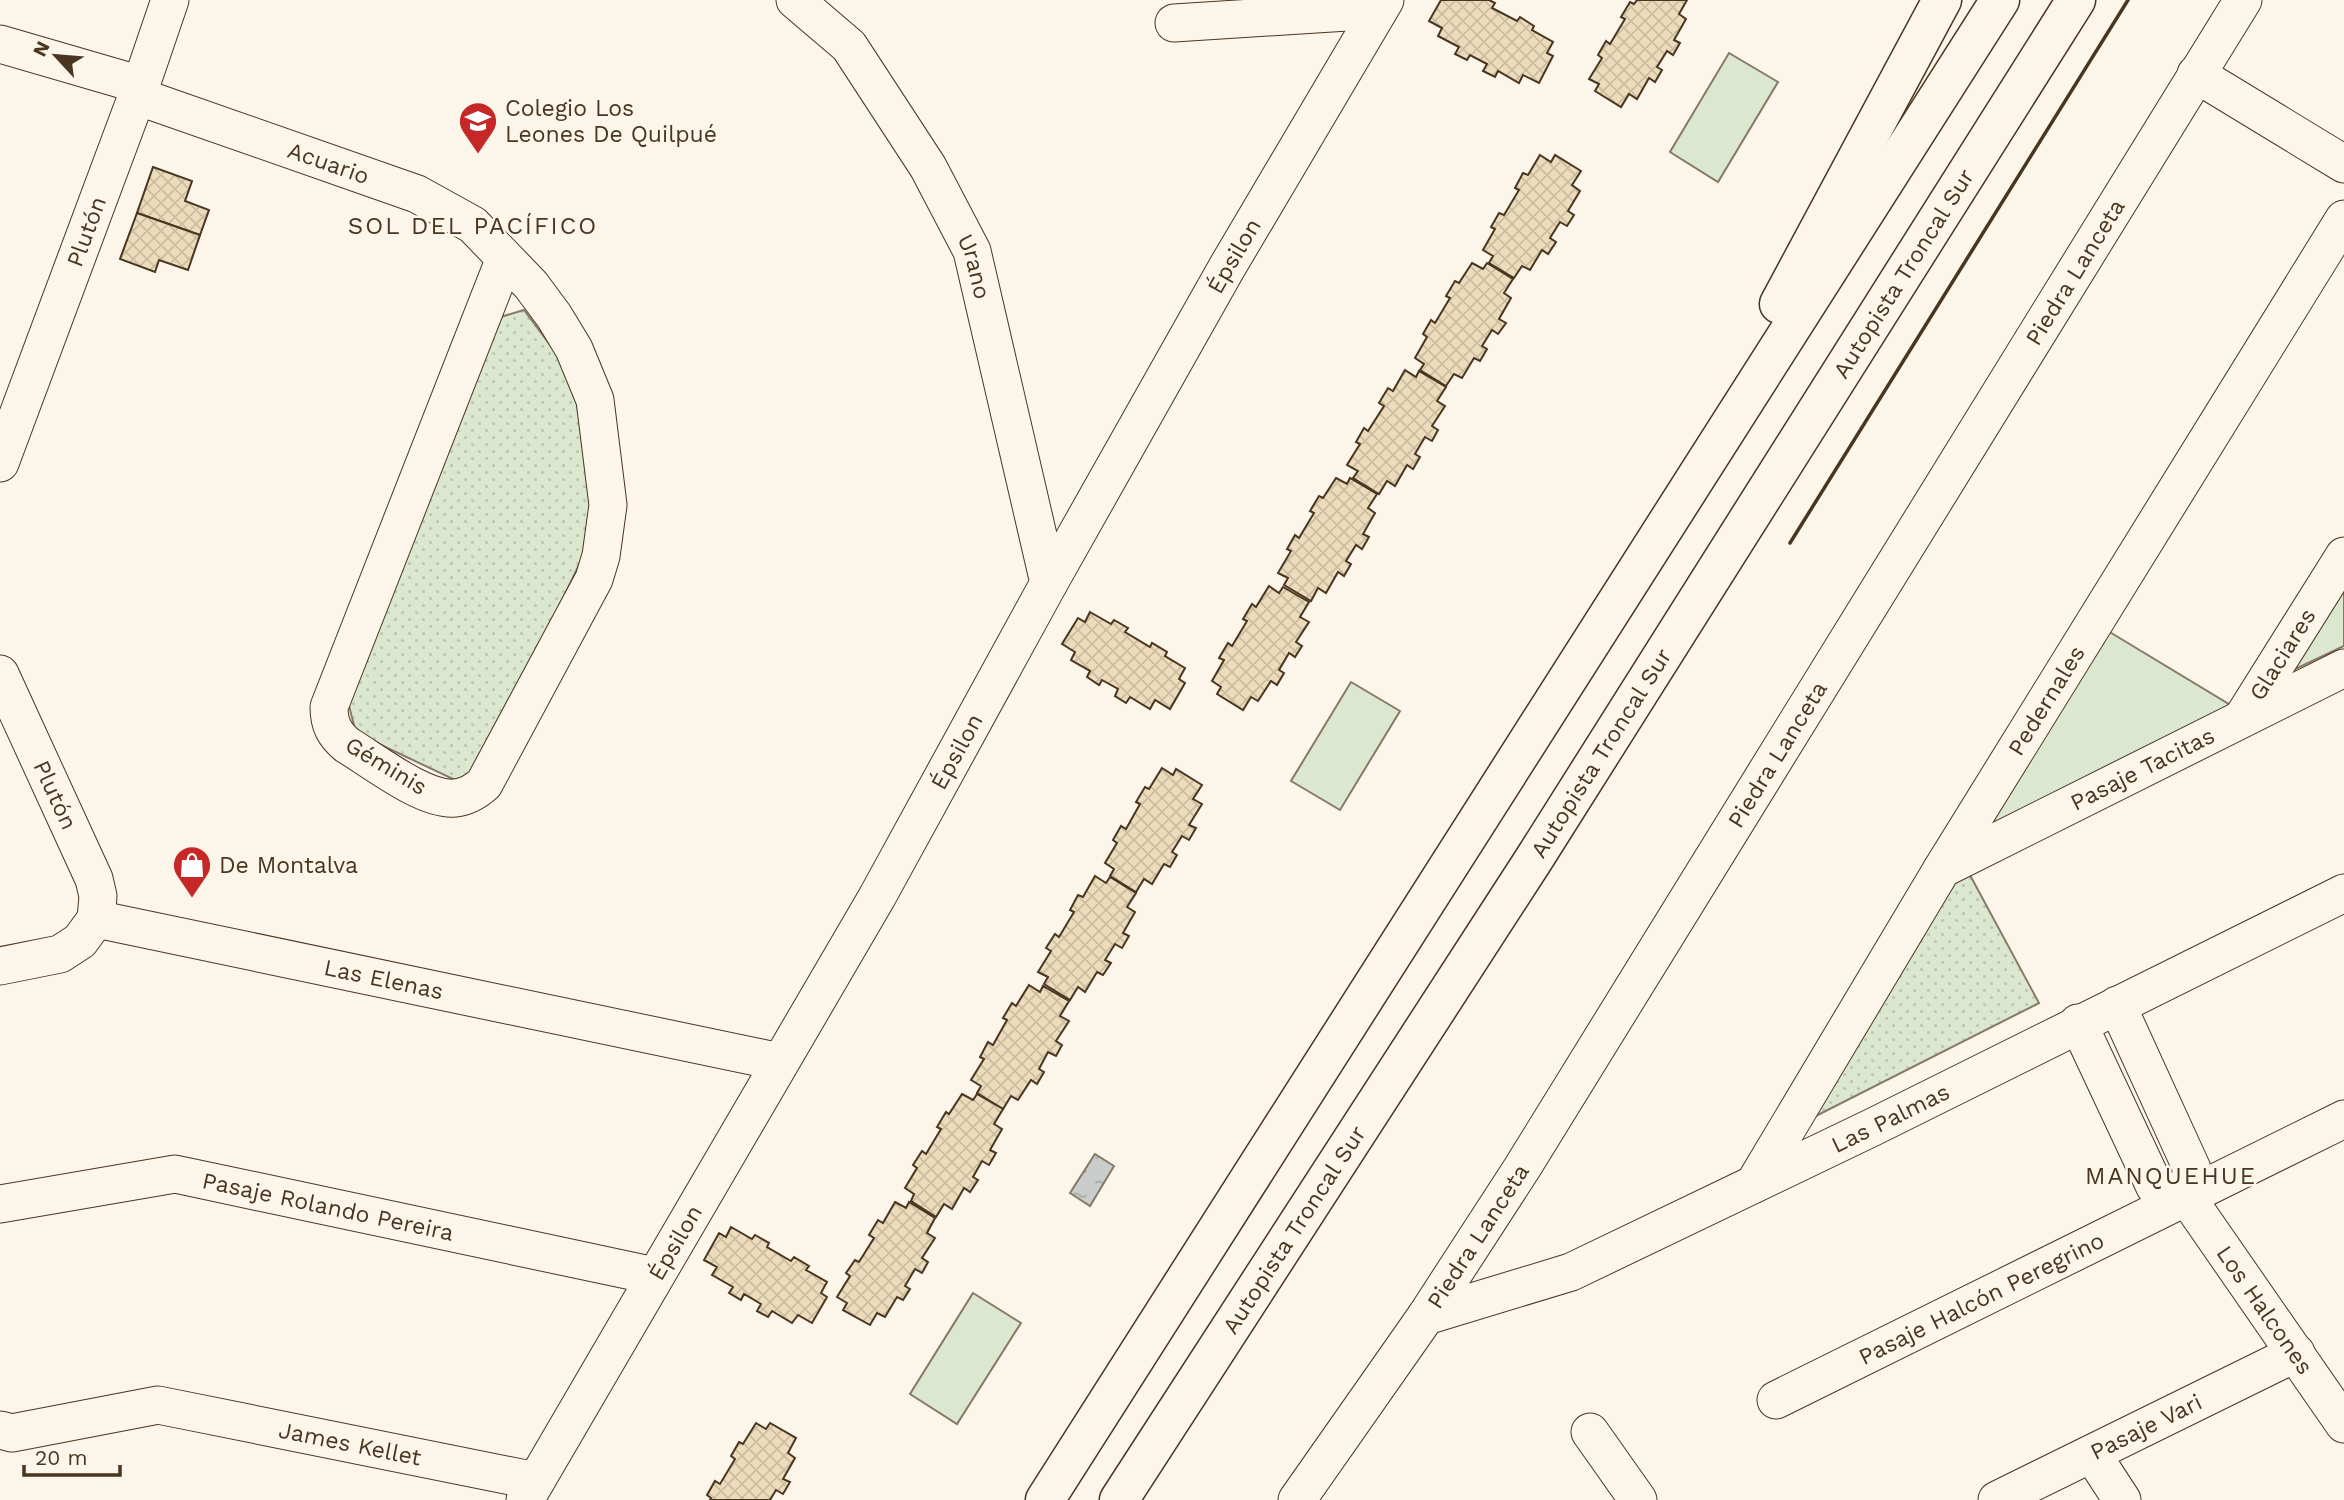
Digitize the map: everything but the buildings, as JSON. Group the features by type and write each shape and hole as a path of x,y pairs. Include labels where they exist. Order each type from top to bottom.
{"highway":[{"path":"1639,565 1942,0"},
{"path":"1045,1500 2000,0"},
{"name":"Autopista Troncal Sur","path":"1119,1500 1534,859 2076,0"}],"street":[{"name":"Plutón","path":"0,463 139,91 170,0"},
{"name":"Urano","path":"795,0 849,46 928,167 972,251 1049,583"},
{"name":"Piedra Lanceta","path":"1297,1500 1426,1316 1522,1168 2243,0"},
{"name":"Épsilon","path":"530,1490 877,897 1049,583 1226,269 1382,5"},
{"path":"1174,23 1382,5"},
{"name":"Acuario","path":"0,44 139,91 417,194 473,225 505,258"},
{"path":"2196,74 2344,164"},
{"name":"Pedernales","path":"1754,1184 1942,869 2344,219"},
{"name":"Géminis","path":"505,258 531,285 554,316 574,349 595,400 606,479 606,531 594,579 484,785 465,796 441,798 418,789 337,737 331,726 329,706 505,258"},
{"name":"Glaciares","path":"2243,718 2344,556"},
{"name":"Pasaje Tacitas","path":"1942,869 2344,668"},
{"name":"Plutón","path":"0,674 94,879 98,896 96,919"},
{"name":"Las Palmas","path":"1426,1316 1571,1272 2344,893"},
{"path":"0,966 60,954 80,941 96,919"},
{"name":"Las Elenas","path":"96,919 780,1062"},
{"path":"2078,1023 2155,1187 2186,1196 2192,1169 2118,1004"},
{"name":"Pasaje Halcón Peregrino","path":"1776,1400 2344,1119"},
{"name":"Pasaje Rolando Pereira","path":"0,1204 176,1174 655,1276"},
{"name":"Los Halcones","path":"2186,1196 2344,1424"},
{"name":"Pasaje Vari","path":"1997,1500 2296,1353"},
{"name":"James Kellet","path":"0,1430 12,1433 158,1405 530,1490"},
{"path":"1590,1432 1638,1500"},
{"path":"2092,1454 2122,1500"}],"green space":[{"path":"1729,53 1778,82 1718,182 1670,152"},
{"path":"524,310 574,377 592,461 590,542 479,773 455,780 356,733 348,702 497,318"},
{"path":"2344,581 2344,646 2287,673"},
{"path":"2108,631 2232,706 1984,836"},
{"path":"1351,682 1400,711 1340,810 1291,781"},
{"path":"1964,864 2039,1003 1808,1120"},
{"path":"973,1293 1021,1323 957,1424 910,1394"}],"water":[{"path":"1095,1154 1114,1166 1090,1206 1070,1193"}],"wall":[{"path":"1790,543 2128,0"}],"place":[{"name":"Colegio Los Leones De Quilpué","path":"478,155"},
{"name":"De Montalva","path":"192,899"}],"district":[{"name":"SOL DEL PACÍFICO","path":"473,226"},
{"name":"MANQUEHUE","path":"2171,1176"}]}
